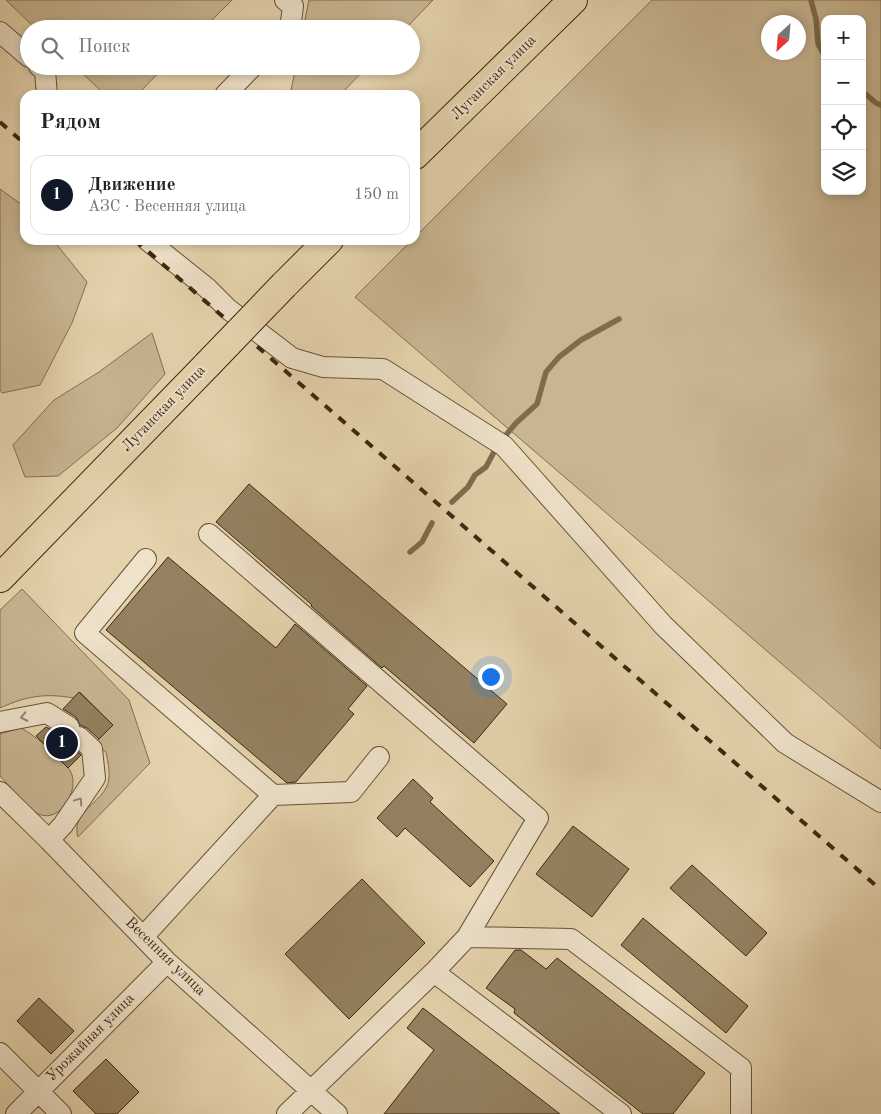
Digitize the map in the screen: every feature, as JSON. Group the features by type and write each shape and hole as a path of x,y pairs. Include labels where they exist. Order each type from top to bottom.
{"highway":[{"name":"Луганская улица","path":"420,151 572,0"},
{"name":"Луганская улица","path":"0,578 324,245"}],"street":[{"path":"285,0 293,6 292,20"},
{"path":"0,32 20,49"},
{"path":"45,75 46,90"},
{"path":"229,90 244,75"},
{"path":"153,245 207,288 228,309 292,358 323,367 384,369 504,446 663,625 784,743 881,802"},
{"path":"209,534 538,818 467,937 434,972 287,1114"},
{"path":"146,559 85,633 273,795 351,792 379,758"},
{"path":"0,722 47,712 74,732 92,750 95,778 64,825 49,840"},
{"name":"Весенняя улица","path":"0,792 167,962 337,1114"},
{"path":"143,937 273,795"},
{"path":"467,937 572,939 741,1068 741,1114"},
{"name":"Урожайная улица","path":"16,1114 167,962"},
{"path":"434,972 620,1114"},
{"path":"0,1053 61,1114"}],"shaded area":[{"path":"6,0 232,0 212,20 27,20"},
{"path":"309,0 433,0 414,20 305,20"},
{"path":"652,0 881,0 881,749 355,297 407,245 420,245 420,232"},
{"path":"84,75 156,75 142,90 100,90"},
{"path":"294,75 359,75 345,90 291,90"},
{"path":"0,189 20,203 20,245 57,245 87,282 72,323 40,385 2,393 0,389"},
{"path":"152,333 165,374 117,428 58,476 25,477 13,445 54,400 99,372"},
{"path":"22,589 129,700 150,763 78,837 78,822 81,816 102,794 108,784 109,770 106,752 94,744 113,725 80,692 74,698 45,696 27,698 0,708 0,610"},
{"path":"21,728 42,742 58,756 72,775 72,791 69,799 58,812 51,815 43,815 31,809 0,776 0,734"}],"building":[{"path":"249,484 507,704 474,743 384,666 382,668 216,522"},
{"path":"168,557 276,648 295,624 367,686 348,709 354,714 296,782 287,783 106,630"},
{"path":"79,692 113,725 99,739 87,728 80,725 76,717 63,709"},
{"path":"46,727 68,739 81,755 68,768 36,736"},
{"path":"413,779 433,798 430,802 494,861 470,887 405,828 397,837 377,818"},
{"path":"573,826 629,869 592,917 536,874"},
{"path":"692,865 767,933 746,956 670,888"},
{"path":"362,879 425,943 349,1019 285,954"},
{"path":"643,918 748,1006 726,1033 621,945"},
{"path":"515,950 521,950 546,969 557,958 705,1073 673,1114 643,1114 514,1013 515,1009 486,988"},
{"path":"39,998 74,1031 51,1054 17,1021"},
{"path":"423,1008 560,1114 384,1114 434,1050 407,1028"},
{"path":"106,1059 139,1092 117,1114 96,1114 73,1091"}],"waterway":[{"path":"811,0 816,19 818,44 821,49"},
{"path":"866,94 881,105"},
{"path":"506,435 537,404 546,372 559,357 581,340 619,319"},
{"path":"452,502 468,487 475,475 486,467 495,450"},
{"path":"410,552 422,542 432,523"}],"railway":[{"path":"0,122 20,140"},
{"path":"141,245 881,890"}],"place":[{"name":"Движение","path":"62,743"}]}
